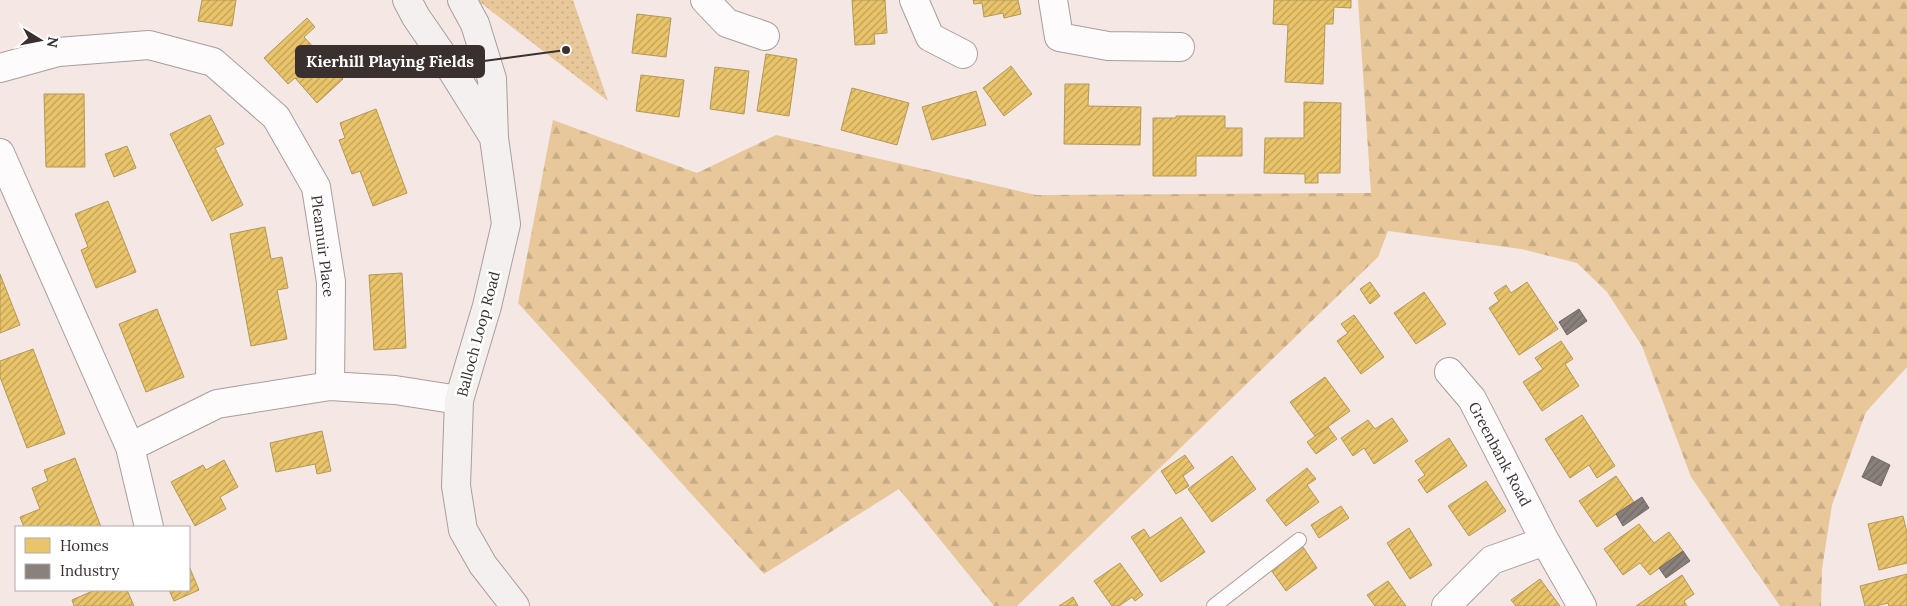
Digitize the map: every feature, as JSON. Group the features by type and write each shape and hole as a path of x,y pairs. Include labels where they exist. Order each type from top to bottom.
{"street":[{"name":"Balloch Loop Road","path":"407,0 416,18 445,59 494,138"},
{"name":"Balloch Loop Road","path":"462,0 475,24 492,79 494,138 506,224 487,306 459,400 456,486 463,530 483,565 515,606"},
{"path":"705,0 728,24 764,36"},
{"path":"914,0 930,37 963,54"},
{"path":"1052,0 1059,37 1108,46 1180,47"},
{"name":"Pleamuir Place","path":"0,68 58,52 149,45 213,62 276,117 316,187 331,282 330,386"},
{"path":"0,153 130,447 149,526"},
{"name":"Greenbank Road","path":"1448,372 1472,399 1545,541 1582,606"},
{"path":"130,447 216,404 330,386 395,390 459,400"},
{"path":"1446,606 1492,560 1545,541"}],"lane":[{"path":"1214,606 1299,540"}],"green space":[{"path":"477,0 573,0 608,101"},
{"path":"1358,0 1907,0 1907,367 1866,412 1832,505 1822,569 1821,606 1780,606 1691,477 1642,346 1607,292 1577,263 1521,249 1388,231 1378,257 1017,606 994,606 899,489 764,574 518,303 553,120 697,173 776,135 1036,195 1371,193"}],"building: Homes":[{"path":"202,0 236,0 232,26 198,21"},
{"path":"852,0 885,0 887,33 874,34 875,44 855,45"},
{"path":"973,0 1018,0 1021,14 1004,18 1003,13 984,17 982,3 974,4"},
{"path":"1274,0 1351,0 1351,8 1334,7 1333,24 1325,24 1323,84 1285,82 1288,25 1273,24"},
{"path":"637,14 671,18 666,57 632,53"},
{"path":"307,18 315,27 304,37 343,79 317,103 295,78 288,84 264,58"},
{"path":"766,54 797,59 789,116 757,111"},
{"path":"1011,66 1032,94 1004,116 983,88"},
{"path":"715,67 749,71 744,114 710,109"},
{"path":"641,75 684,80 679,117 636,111"},
{"path":"1065,84 1089,84 1088,106 1141,107 1140,145 1064,144"},
{"path":"852,88 909,103 897,145 841,130"},
{"path":"976,91 986,125 932,140 922,107"},
{"path":"44,94 84,94 85,167 46,167"},
{"path":"1304,102 1341,103 1340,173 1318,173 1318,183 1305,183 1305,174 1264,173 1265,138 1304,138"},
{"path":"376,109 407,193 373,206 360,171 352,174 339,140 345,138 340,123"},
{"path":"210,115 224,144 215,148 243,205 212,221 170,134"},
{"path":"1176,116 1225,116 1225,128 1242,128 1242,156 1196,156 1196,176 1153,176 1153,118 1176,118"},
{"path":"127,146 136,168 114,177 105,154"},
{"path":"108,201 136,272 96,288 81,250 88,247 75,214"},
{"path":"265,227 271,259 282,257 288,288 277,290 287,339 251,346 230,234"},
{"path":"402,273 406,348 374,350 369,275"},
{"path":"0,274 20,325 0,333"},
{"path":"1370,282 1380,296 1370,304 1360,289"},
{"path":"1527,282 1558,329 1519,355 1489,308 1499,301 1494,293 1506,285 1511,293"},
{"path":"1424,292 1446,324 1416,344 1394,313"},
{"path":"157,309 184,377 146,392 119,324"},
{"path":"1354,315 1384,357 1361,374 1337,341 1348,333 1341,324"},
{"path":"1561,341 1573,359 1565,364 1579,386 1542,411 1523,382 1543,369 1535,358"},
{"path":"33,349 65,434 27,448 0,377 0,361"},
{"path":"1325,377 1350,411 1315,436 1290,402"},
{"path":"1582,415 1615,466 1597,478 1589,465 1570,478 1545,439"},
{"path":"1392,418 1408,441 1374,464 1364,448 1353,456 1341,438 1368,420 1375,429"},
{"path":"1328,427 1337,439 1316,454 1307,442"},
{"path":"322,431 331,471 317,474 315,464 276,472 270,443"},
{"path":"1449,438 1467,466 1427,493 1418,480 1425,475 1415,461"},
{"path":"1185,455 1194,468 1183,476 1189,486 1176,494 1161,471"},
{"path":"1232,456 1256,489 1212,522 1188,489"},
{"path":"75,458 101,526 71,526 70,524 65,526 24,526 20,517 40,509 32,488 48,481 44,470"},
{"path":"224,460 238,487 220,497 226,509 195,526 171,482 203,465 206,470"},
{"path":"1307,468 1316,479 1307,485 1319,502 1286,526 1266,500"},
{"path":"1616,476 1634,502 1597,527 1579,501"},
{"path":"1486,481 1506,511 1469,536 1448,506"},
{"path":"1341,506 1349,518 1319,538 1311,525"},
{"path":"1903,516 1907,533 1907,563 1879,570 1868,524"},
{"path":"1181,517 1205,552 1161,582 1131,537 1144,529 1150,538"},
{"path":"1639,524 1654,543 1669,532 1683,551 1650,575 1640,563 1623,575 1604,549"},
{"path":"1409,528 1432,565 1410,579 1387,543"},
{"path":"1303,547 1317,568 1286,591 1271,570"},
{"path":"1120,563 1143,595 1135,601 1132,597 1119,606 1112,606 1094,581"},
{"path":"190,568 199,590 174,601 169,591 190,591"},
{"path":"1907,574 1907,606 1889,606 1888,603 1865,606 1860,586"},
{"path":"1682,575 1694,594 1684,601 1687,606 1636,606"},
{"path":"1540,579 1560,606 1516,606 1511,600"},
{"path":"1388,581 1406,606 1375,606 1367,595"},
{"path":"93,591 127,591 134,606 74,606 72,600"},
{"path":"1073,597 1078,606 1059,606"}],"building: Industry":[{"path":"1579,309 1587,321 1567,335 1559,322"},
{"path":"1872,456 1890,465 1881,486 1862,477"},
{"path":"1642,497 1649,508 1623,526 1616,514"},
{"path":"1683,551 1690,561 1666,578 1659,568"}],"place":[{"name":"Kierhill Playing Fields","path":"566,50"}]}
